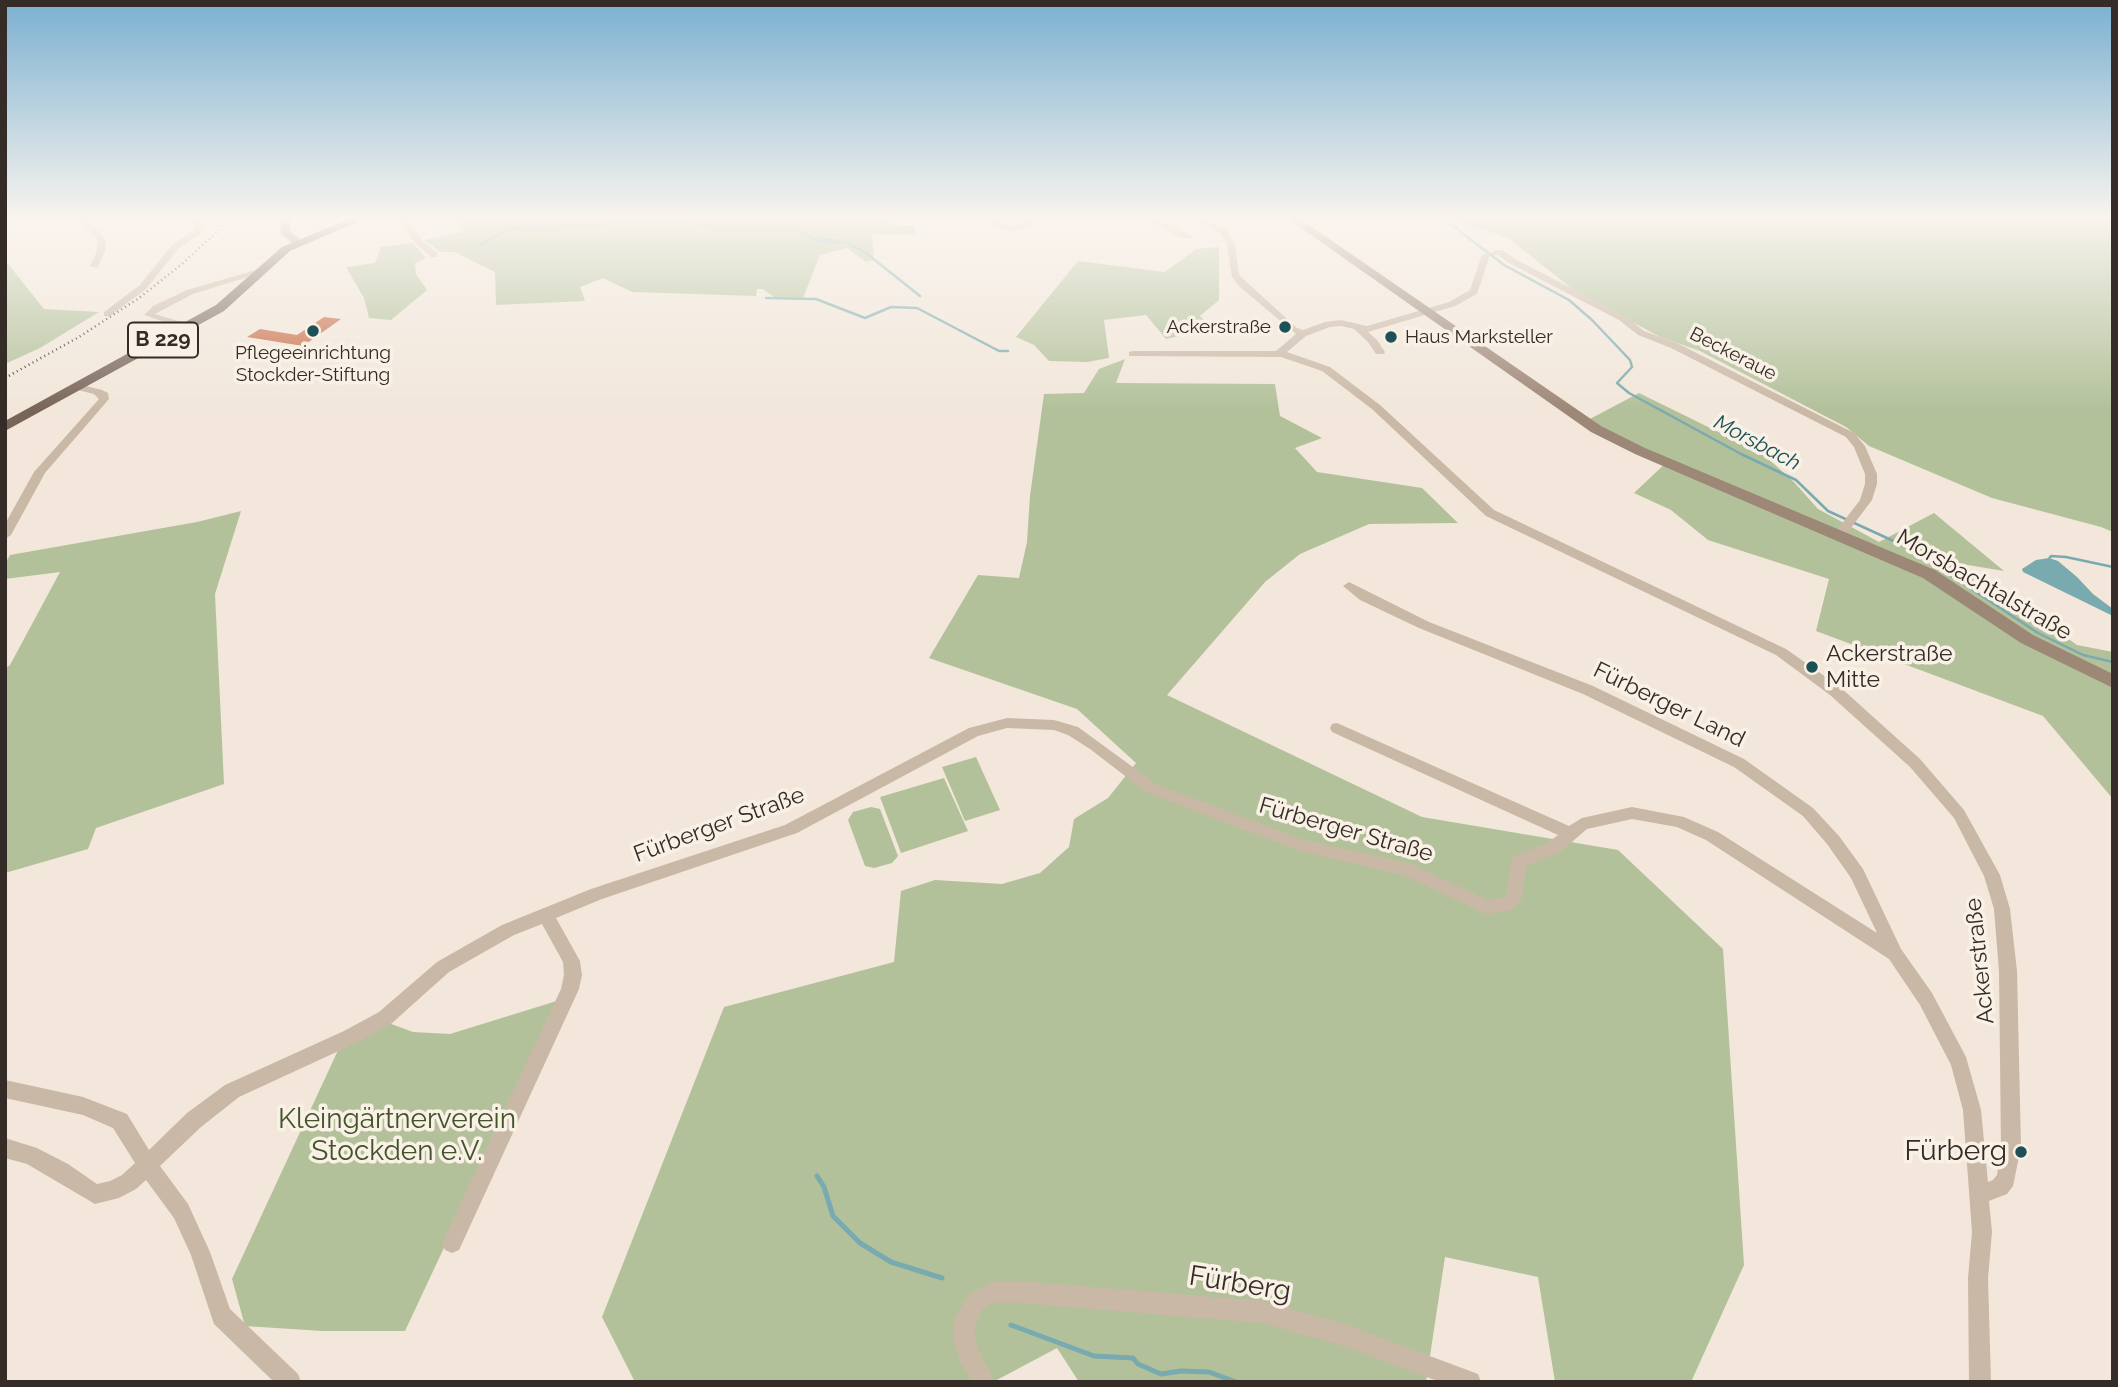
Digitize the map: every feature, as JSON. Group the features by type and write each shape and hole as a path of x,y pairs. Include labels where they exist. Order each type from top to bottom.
{"main road":[{"name":"B 229","path":"5,427 225,305 250,281"},
{"name":"Morsbachtalstraße","path":"1382,281 1558,405 1605,434 1640,451 1846,527 1929,574 2027,639 2113,682"}],"street":[{"path":"107,314 147,281"},
{"path":"188,327 149,315 156,308 190,292 229,281"},
{"path":"1240,281 1294,330 1303,334"},
{"name":"Beckeraue","path":"1427,312 1452,304 1474,292 1480,281"},
{"name":"Beckeraue","path":"1550,281 1622,318 1641,332 1675,346 1850,435 1863,455 1871,484 1866,500 1846,527"},
{"path":"1282,354 1281,350 1303,334 1332,324 1370,328 1427,312"},
{"path":"1358,328 1372,340 1380,352"},
{"name":"Ackerstraße","path":"1133,354 1282,354 1335,374 1397,425 1490,513 1514,527 1734,628 1792,658 1861,712 1931,781 1959,814 1978,846 1992,875 2002,909 2008,971 2011,1147 2006,1179 2000,1187 1981,1195"},
{"path":"5,536 40,472 104,399 104,395 78,387"},
{"name":"Fürberger Land","path":"1349,586 1365,597 1424,625 1588,690 1739,763 1808,812 1833,840 1857,874 1881,919 1895,954"},
{"name":"Fürberger Straße","path":"5,1148 30,1155 96,1194 112,1191 129,1182 194,1120 232,1091 385,1018 432,975 466,952 545,914 791,830 955,740 1007,723 1038,723 1063,727 1095,745 1151,788 1288,842 1415,872 1486,907 1506,905 1514,898 1518,862 1553,848 1582,824 1632,813 1679,821 1712,836 1895,954 1926,999 1960,1063 1972,1110 1981,1195"},
{"path":"1337,728 1570,833"},
{"path":"452,1243 569,989 573,975 570,961 545,914"},
{"path":"5,1089 83,1106 120,1121 147,1165 181,1211 200,1252 222,1316 290,1382"},
{"path":"1980,1382 1978,1278 1982,1232 1981,1195"},
{"name":"Fürberg","path":"984,1382 964,1339 964,1324 976,1300 992,1293 1020,1292 1262,1312 1344,1335 1470,1382"}],"green space":[{"path":"5,281 21,281 44,309 99,312 40,348 5,364"},
{"path":"354,281 421,281 427,290 391,320 369,318 364,298"},
{"path":"495,281 596,281 580,287 585,301 496,305"},
{"path":"609,281 810,281 803,298 774,297 763,289 757,289 756,296 632,292"},
{"path":"1062,281 1219,281 1219,300 1200,316 1213,329 1166,339 1146,315 1104,320 1109,358 1087,362 1049,361 1034,345 1016,337"},
{"path":"1562,281 2113,281 2113,532 1992,498 1869,446 1846,427 1700,351 1660,337 1575,291"},
{"path":"1125,359 1116,383 1275,384 1280,416 1322,438 1295,448 1317,472 1422,488 1458,523 1369,524 1300,554 1265,582 1167,695 1422,817 1618,850 1723,949 1744,1265 1691,1382 1555,1382 1538,1277 1445,1257 1426,1382 1079,1382 1057,1348 993,1382 635,1382 602,1317 724,1007 894,962 901,891 935,880 1002,884 1040,873 1069,847 1074,819 1108,798 1136,763 1077,709 929,658 978,575 1019,578 1027,542 1030,496 1044,394 1084,393 1099,369"},
{"path":"1639,393 1763,454 1794,482 1818,509 1879,542 1934,513 2004,571 1962,564 2077,645 2113,652 2113,799 2043,716 1816,631 1829,579 1708,540 1671,510 1634,493 1668,461 1588,420"},
{"path":"241,511 215,594 224,784 96,828 88,849 5,873 5,669 10,665 60,572 5,579 5,564 10,555 197,522"},
{"path":"976,757 1000,810 965,821 942,767"},
{"path":"944,778 968,831 901,853 880,797"},
{"path":"871,807 880,809 898,856 892,863 874,868 865,866 848,820 853,812"},
{"name":"Kleingärtnerverein Stockden e.V.","path":"560,1000 405,1331 322,1331 245,1326 232,1279 340,1046 386,1022 413,1032 450,1034"}],"water":[{"path":"2049,558 2058,561 2113,609 2113,616 2023,572 2022,569 2036,560"}],"building":[{"name":"Pflegeeinrichtung Stockder-Stiftung","path":"324,317 341,319 303,346 247,337 260,329 297,335"}],"waterway":[{"path":"901,281 920,296"},
{"name":"Morsbach","path":"1533,281 1569,300 1630,360 1632,367 1617,383 1629,393 1741,454 1796,480 1828,511 1911,549 2038,633 2083,655 2113,662"},
{"path":"766,298 816,299 865,318 891,307 917,308 999,351 1008,351"},
{"path":"2048,560 2051,556 2066,557 2113,567"},
{"path":"817,1176 824,1187 833,1216 860,1243 891,1262 942,1278"},
{"path":"1011,1325 1094,1356 1133,1358 1138,1364 1161,1374 1181,1371 1209,1372 1236,1382"}],"railway":[{"path":"5,378 79,337 161,281"}],"place":[{"name":"Ackerstraße","path":"1285,327"},
{"name":"Pflegeeinrichtung Stockder-Stiftung","path":"313,331"},
{"name":"Haus Marksteller","path":"1391,337"},
{"name":"Ackerstraße Mitte","path":"1812,667"},
{"name":"Fürberg","path":"2021,1152"}]}
